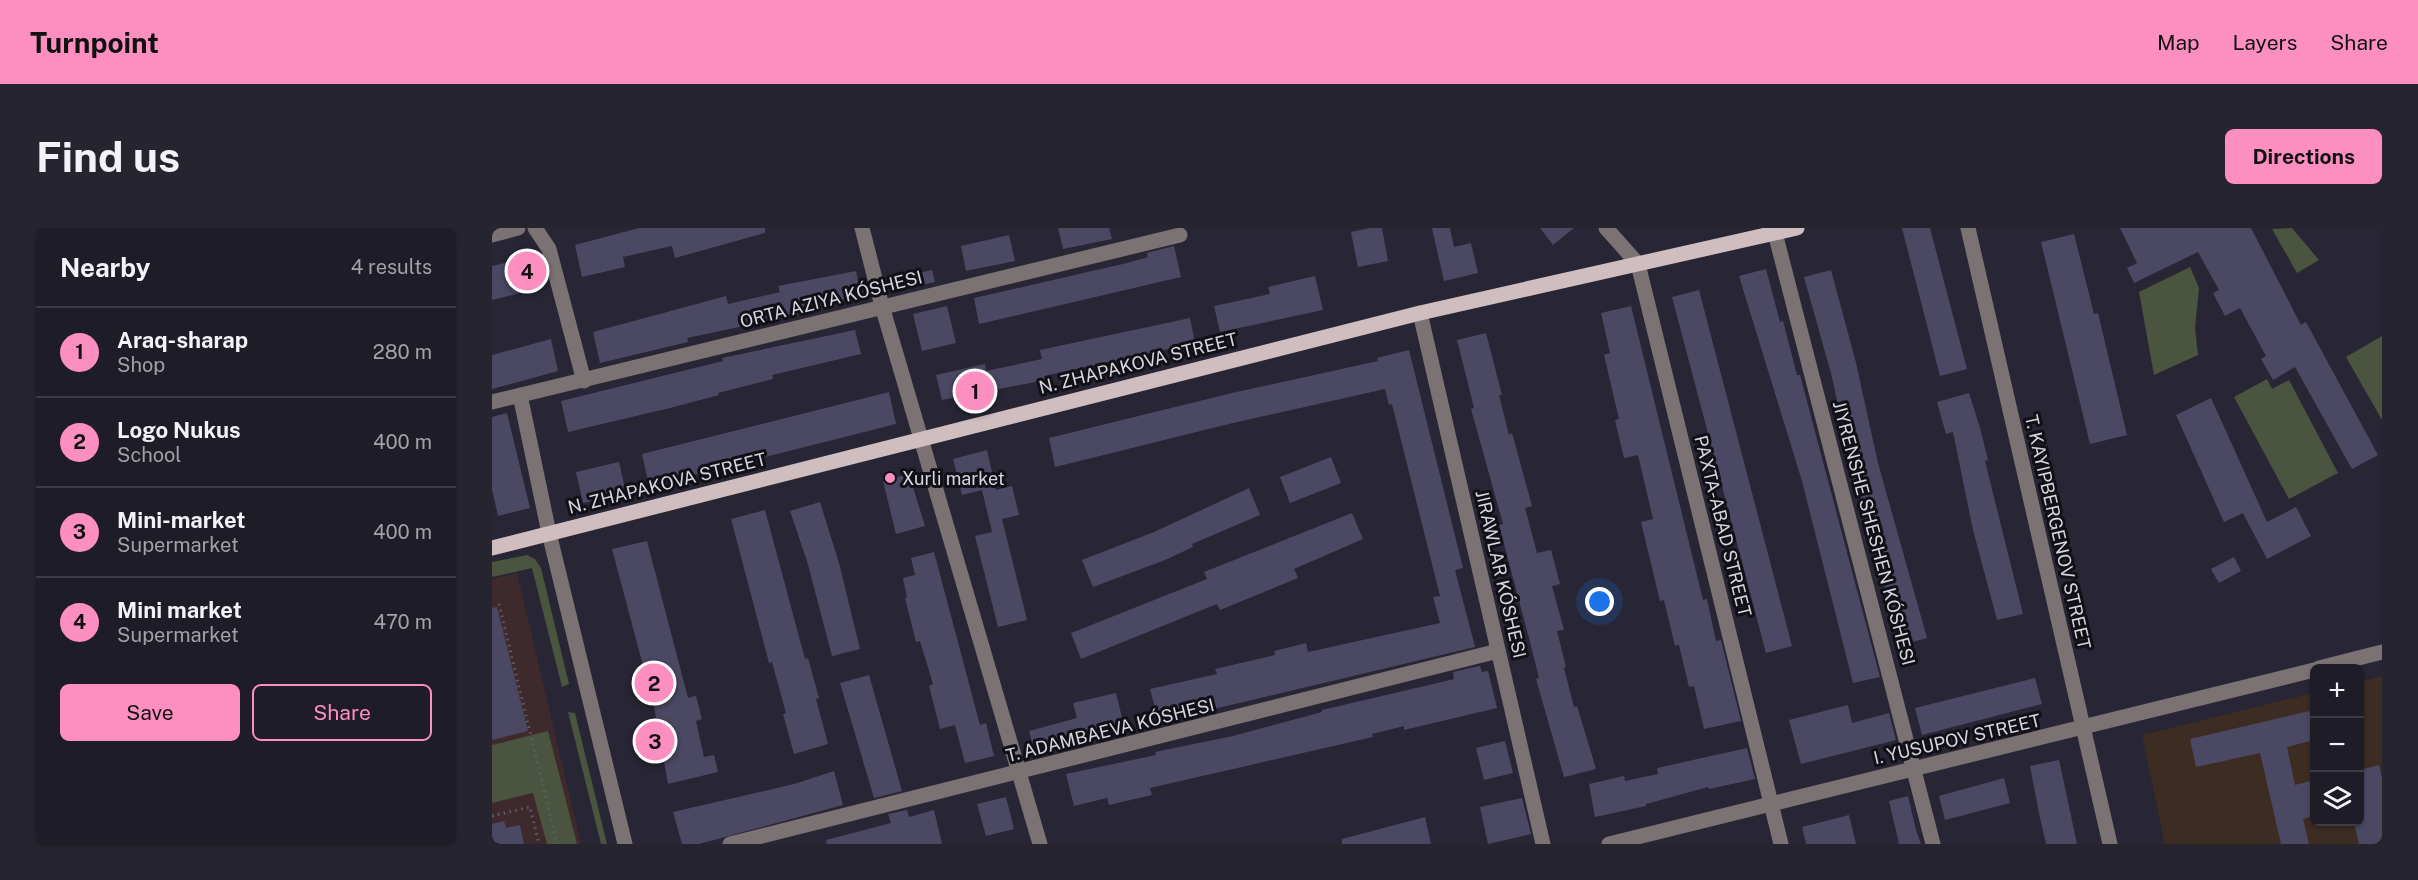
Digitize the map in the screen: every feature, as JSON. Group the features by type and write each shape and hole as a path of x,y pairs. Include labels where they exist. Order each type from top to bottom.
{"main road":[{"name":"N. ZHAPAKOVA STREET","path":"492,548 1420,313 1797,228"}],"street":[{"path":"492,235 518,228"},
{"path":"535,228 549,249 584,381"},
{"path":"862,228 920,438 1040,844"},
{"name":"PAXTA-ABAD STREET","path":"1606,228 1638,264 1781,844"},
{"name":"T. KAYIPBERGENOV STREET","path":"1968,228 2110,844"},
{"name":"JIYRENSHE SHESHEN KÓSHESI","path":"1775,233 1934,844"},
{"path":"492,402 1180,235"},
{"path":"1420,313 1543,844"},
{"path":"520,395 549,533 625,844"},
{"name":"T. ADAMBAEVA KÓSHESI","path":"730,844 1020,773 1498,651"},
{"path":"2338,664 2382,652"},
{"name":"I. YUSUPOV STREET","path":"1609,844 2083,729 2310,671"}],"path":[{"path":"499,604 557,844"},
{"path":"492,816 530,807 539,844"}],"shaded area":[{"path":"517,573 581,844 492,844 492,579"},
{"path":"2382,676 2382,844 2165,844 2142,735 2310,694 2310,826 2364,826 2364,681"}],"green space":[{"path":"2292,228 2319,260 2297,273 2272,229"},
{"path":"2190,267 2199,288 2195,328 2198,355 2154,375 2139,292"},
{"path":"2382,336 2382,420 2346,357"},
{"path":"2267,379 2272,389 2289,380 2338,473 2289,499 2234,397"},
{"path":"527,555 535,559 541,568 569,684 562,687 532,568 492,577 492,562"},
{"path":"568,712 575,713 607,844 601,844"},
{"path":"548,731 577,844 547,844 533,793 492,803 492,745"}],"building":[{"path":"639,228 765,228 765,233 675,258 672,246 623,257 625,267 582,277 575,245"},
{"path":"1058,228 1109,228 1112,239 1063,249"},
{"path":"1382,228 1388,261 1358,267 1351,232"},
{"path":"1432,228 1450,228 1454,247 1471,243 1478,273 1444,281"},
{"path":"1540,228 1574,228 1553,245"},
{"path":"1902,228 1930,228 1967,369 1940,376"},
{"path":"2120,228 2251,228 2301,325 2306,322 2378,455 2352,469 2295,367 2273,380 2261,359 2266,356 2240,308 2225,316 2213,293 2219,290 2198,252 2134,283 2127,268 2137,263"},
{"path":"2074,234 2094,314 2098,313 2127,435 2090,444 2041,242"},
{"path":"1009,235 1015,261 966,271 961,246"},
{"path":"1174,246 1181,277 979,324 974,298 1127,263 1148,257 1147,253"},
{"path":"531,257 539,288 492,300 492,266"},
{"path":"1766,269 1797,375 1800,375 1880,677 1853,683 1802,481 1739,276"},
{"path":"932,270 935,282 903,289 900,277"},
{"path":"1831,270 1856,363 1878,463 1927,638 1901,645 1853,475 1832,377 1804,277"},
{"path":"856,271 861,296 828,303 829,308 687,338 688,342 600,363 593,332 726,296 728,304 780,292 778,286"},
{"path":"1315,276 1323,310 1220,332 1214,306 1270,294 1268,287"},
{"path":"1699,290 1792,646 1766,653 1672,297"},
{"path":"947,306 956,343 922,351 913,314"},
{"path":"1631,306 1703,600 1707,599 1716,641 1721,640 1741,721 1704,729 1694,686 1689,687 1679,645 1675,646 1664,600 1660,601 1641,522 1653,519 1638,455 1624,458 1615,420 1619,419 1604,355 1610,353 1601,313"},
{"path":"1190,318 1195,343 1044,376 1045,380 942,400 936,375 985,364 986,371 1042,359 1040,350"},
{"path":"855,330 861,354 772,375 773,379 718,393 719,395 568,432 561,401 723,361 722,358"},
{"path":"1486,333 1502,395 1499,395 1509,435 1512,433 1532,506 1525,508 1537,553 1551,550 1560,584 1552,586 1564,630 1557,631 1566,667 1564,668 1574,707 1577,706 1596,769 1564,777 1536,679 1539,678 1499,525 1503,524 1471,409 1474,408 1457,340"},
{"path":"551,339 558,371 492,389 492,355"},
{"path":"1409,350 1463,568 1455,570 1475,647 1159,722 1150,689 1217,674 1215,669 1275,655 1274,651 1306,643 1308,652 1440,623 1433,597 1440,596 1392,404 1389,405 1385,389 1233,423 1055,467 1049,438 1232,393 1378,361 1377,358"},
{"path":"889,392 896,424 649,486 642,454"},
{"path":"1969,393 1988,460 1985,461 2023,614 1997,620 1973,530 1953,432 1946,434 1937,402"},
{"path":"2211,398 2267,522 2296,507 2311,536 2267,559 2243,513 2224,522 2176,415"},
{"path":"507,413 530,508 498,516 492,489 492,417"},
{"path":"987,450 996,490 1012,486 1019,515 1002,519 1027,620 998,627 975,536 992,532 982,490 962,495 953,459"},
{"path":"1331,457 1341,483 1290,503 1280,477"},
{"path":"619,462 626,493 583,503 576,472"},
{"path":"909,474 925,526 896,534 883,481"},
{"path":"1249,488 1260,515 1192,544 1193,547 1165,560 1093,587 1082,560 1154,532"},
{"path":"820,502 839,563 860,649 832,656 807,561 790,511"},
{"path":"765,510 805,659 808,658 819,698 816,699 828,744 794,754 783,714 786,713 772,662 769,663 731,519"},
{"path":"1352,513 1363,539 1294,569 1298,578 1220,610 1217,604 1081,659 1071,633 1207,579 1204,572"},
{"path":"647,541 688,698 696,696 702,719 696,721 704,757 714,755 718,772 668,784 654,707 612,549"},
{"path":"934,552 980,725 986,723 994,756 965,763 955,725 940,729 929,686 933,684 920,641 916,642 905,598 907,598 903,578 915,575 911,558"},
{"path":"2234,557 2241,571 2219,583 2211,569"},
{"path":"497,607 528,731 492,740 492,608"},
{"path":"1480,666 1482,672 1488,671 1497,708 1404,730 1404,726 1372,734 1373,737 1150,788 1152,795 1109,805 1107,798 1074,806 1066,774 1156,755 1155,752 1233,736 1322,712 1322,710 1454,679 1453,672"},
{"path":"869,675 902,791 874,798 840,683"},
{"path":"2035,678 2042,704 1922,735 1915,708"},
{"path":"1116,693 1125,730 1035,753 1029,731 1077,718 1073,703"},
{"path":"1848,705 1852,723 1889,713 1896,740 1801,764 1789,720"},
{"path":"2310,711 2310,741 2287,747 2295,785 2310,781 2310,817 2303,819 2309,844 2281,844 2260,753 2196,767 2190,739"},
{"path":"1505,741 1513,773 1484,780 1476,748"},
{"path":"1747,748 1755,779 1709,789 1708,787 1646,804 1646,806 1595,817 1589,784 1624,776 1625,781 1658,774 1657,768"},
{"path":"2059,760 2077,844 2046,844 2040,818 2030,766"},
{"path":"2379,765 2382,779 2382,844 2359,844 2355,826 2364,826 2364,769"},
{"path":"834,771 843,805 699,844 682,844 673,812 794,784"},
{"path":"2004,778 2010,803 1945,820 1939,796"},
{"path":"1908,796 1921,844 1899,844 1889,801"},
{"path":"1006,797 1014,829 986,836 977,804"},
{"path":"1522,798 1531,834 1488,844 1480,807"},
{"path":"907,810 909,817 934,810 942,844 827,844 826,840 891,823 888,814"},
{"path":"1849,815 1856,844 1806,844 1802,827"},
{"path":"1425,817 1431,844 1342,844 1342,839"},
{"path":"504,821 506,828 520,825 524,844 492,844 492,824"}],"place":[{"name":"Mini market","path":"527,271"},
{"name":"Araq-sharap","path":"975,391"},
{"name":"Xurli market","path":"890,478"},
{"name":"Logo Nukus","path":"654,683"},
{"name":"Mini-market","path":"655,741"}]}
